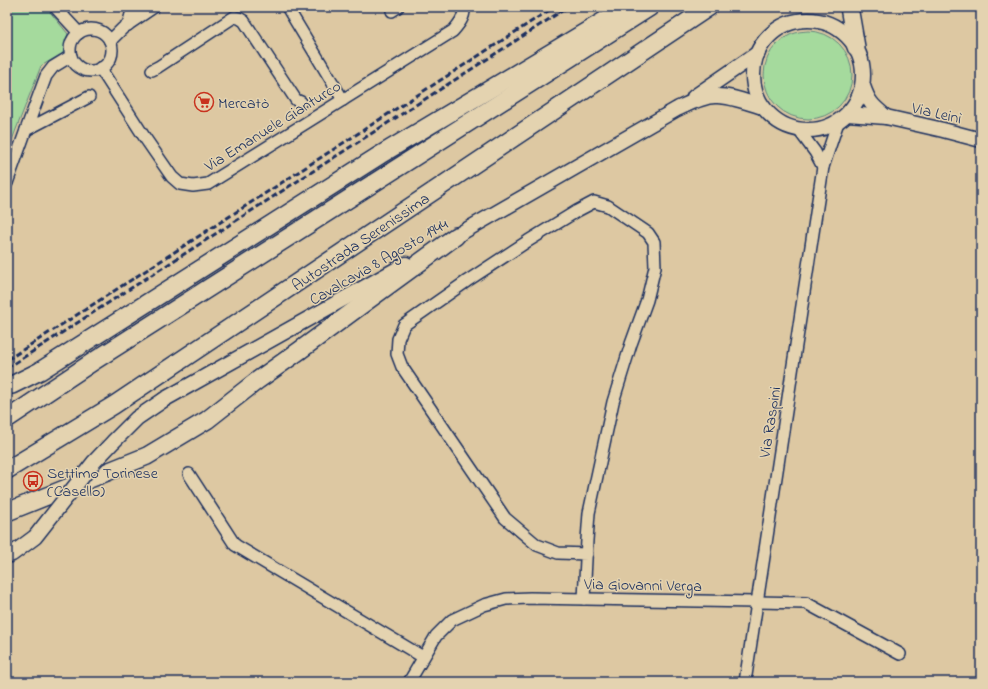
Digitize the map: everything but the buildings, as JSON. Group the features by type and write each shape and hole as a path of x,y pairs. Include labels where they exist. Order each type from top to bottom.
{"highway":[{"path":"10,385 40,371 380,154 627,7"},
{"path":"7,419 94,361 650,7"},
{"name":"Autostrada Serenissima","path":"7,470 114,406 709,7"},
{"path":"849,7 856,47"},
{"path":"7,512 147,456 207,420 258,380 456,236"}],"main road":[{"path":"813,21 830,25 845,34 856,47 864,72 862,86 857,101 843,118 825,128 812,130 798,129 784,125 763,107 755,90 753,72 758,54 767,39 780,28 796,22 813,21"},
{"name":"Cavalcavia 8 Agosto 1944","path":"7,556 35,537 94,462 137,418 165,399 352,296 677,109 758,54"},
{"name":"Via Leinì","path":"862,86 873,106 886,117"},
{"name":"Cavalcavia 8 Agosto 1944","path":"677,109 696,100 714,96 763,107"},
{"name":"Via Leinì","path":"843,118 886,117 981,140"}],"street":[{"path":"55,7 79,33"},
{"path":"125,26 133,7"},
{"path":"106,37 154,7"},
{"path":"287,7 343,100"},
{"name":"Via Emanuele Gianturco","path":"100,68 172,177 180,184 193,186 208,184 453,31 460,22 465,11 464,7"},
{"path":"152,70 234,17 239,18 244,21 296,100 301,102"},
{"path":"91,29 97,30 106,37 112,47 106,64 95,70 89,70 83,69 73,61 70,49 71,43 74,37 79,33 84,30 91,29"},
{"path":"7,183 46,76 53,67 71,56"},
{"path":"26,130 89,97"},
{"name":"Via Raspini","path":"745,682 823,167 843,118"},
{"path":"798,129 815,152 823,167"},
{"path":"584,599 589,513 613,402 647,300 655,267 654,242 648,233 608,206 594,202 528,241 404,325 398,339 397,354 402,368 505,518 537,545 558,553 586,554"},
{"path":"189,474 235,545 423,657"},
{"name":"Via Giovanni Verga","path":"409,682 436,636 452,620 484,605 506,599 806,603 900,654"}],"green space":[{"path":"7,7 46,7 68,34 63,53 41,66 7,154"},
{"path":"808,31 825,35 839,44 848,58 852,75 848,92 839,106 825,115 808,119 791,115 777,106 768,92 764,75 768,58 777,44 791,35"}],"railway":[{"path":"7,360 554,7"},
{"path":"7,368 568,7"}],"place":[{"name":"Mercatò","path":"204,102"},
{"name":"Settimo Torinese (Casello)","path":"33,481"}]}
